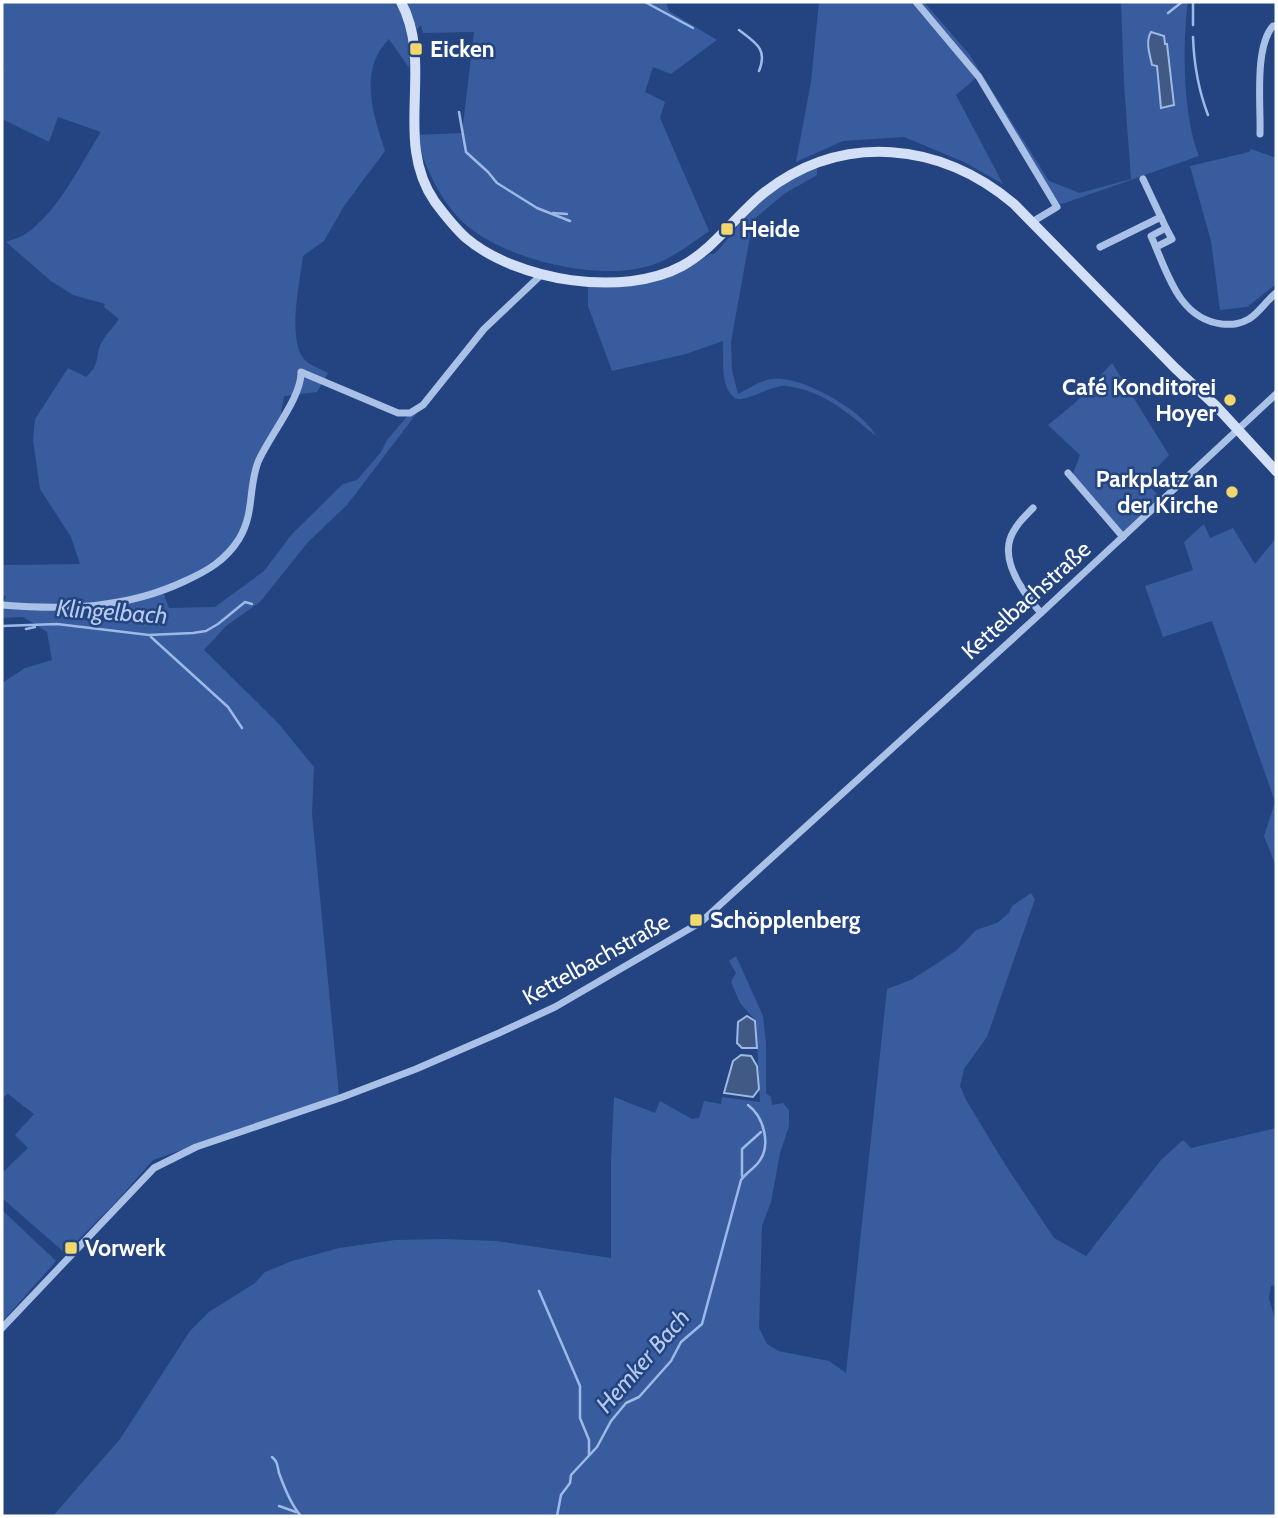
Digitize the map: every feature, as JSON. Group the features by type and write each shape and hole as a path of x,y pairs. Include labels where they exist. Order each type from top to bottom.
{"main road":[{"path":"401,2 412,26 416,49 414,148 418,166 433,199 467,239 510,264 540,276 619,283 636,281 671,272 697,257 763,194 786,178 821,162 867,152 905,153 928,157 956,166 998,190 1195,386 1276,481"},
{"path":"1117,310 1167,370 1276,471"}],"street":[{"path":"916,2 979,77 1057,207 1032,222"},
{"path":"1260,134 1262,52 1266,36 1275,26"},
{"path":"1143,179 1172,239 1156,247"},
{"path":"1100,247 1161,217"},
{"path":"1166,228 1151,236 1181,300 1196,315 1208,321 1239,323 1256,314 1276,293"},
{"path":"2,605 44,608 101,606 132,601 163,592 223,561 239,539 250,514 257,464 297,394 302,382 302,372 398,413 410,413 423,405 484,328 540,276"},
{"name":"Kettelbachstraße","path":"2,1328 154,1168 196,1147 352,1094 492,1036 555,1007 701,922 1124,537 1276,394"},
{"path":"1068,473 1124,537"},
{"path":"1033,508 1010,537 1007,551 1018,582 1041,613"}],"shaded area":[{"path":"2,2 666,2 669,11 717,40 671,74 653,67 645,92 665,102 660,118 709,231 676,254 655,264 606,271 550,264 496,244 473,231 456,215 437,187 416,135 462,133 474,32 423,33 421,25 411,37 409,68 389,39 379,51 371,78 371,93 385,151 344,206 324,241 303,256 296,309 296,338 304,359 328,373 317,392 284,396 280,420 257,464 250,514 223,561 163,592 169,608 215,607 264,571 292,534 343,484 357,480 410,413 423,405 347,505 308,542 260,602 226,626 204,650 278,723 314,767 312,814 339,1095 153,1160 65,1253 2,1198 2,1173 28,1148 15,1135 34,1114 8,1094 2,1098 2,683 25,668 52,660 47,632 23,617 2,618 6,596 2,595 2,565 80,564 71,537 40,489 33,440 35,419 68,368 86,377 91,372 102,342 119,319 104,307 105,304 73,295 51,281 6,242 28,232 52,209 101,132 58,117 49,142 2,119"},
{"path":"819,2 911,2 976,78 956,95 1003,184 964,162 904,137 843,141 796,162 811,82"},
{"path":"920,2 924,2 969,54 1049,181 1080,193 1131,179 1121,2 1188,2 1185,80 1190,121 1199,156 1062,204 1059,203 982,79"},
{"path":"1151,32 1164,36 1167,44 1174,105 1161,108 1157,66 1152,65 1148,48"},
{"path":"1251,149 1276,158 1276,284 1247,307 1220,310 1211,241 1190,166 1249,152"},
{"path":"817,168 817,175 784,194 753,220 731,342 732,370 738,394 773,379 799,383 846,406 869,426 876,436 835,404 800,389 781,386 745,398 735,398 724,379 723,341 686,354 612,371 588,306 588,287 638,285 680,272 714,254 748,212 766,196 796,177"},
{"path":"1112,363 1169,455 1144,481 1162,499 1123,537 1071,479 1080,455 1048,425 1076,402"},
{"path":"1204,524 1210,538 1233,528 1255,564 1276,538 1276,866 1264,836 1275,802 1212,621 1163,637 1145,586 1193,570 1184,542"},
{"path":"1031,893 1035,899 987,1037 964,1069 960,1086 1006,1166 1054,1238 1086,1256 1161,1160 1183,1140 1191,1148 1276,1128 1276,1285 1271,1286 1269,1298 1276,1323 1276,1516 53,1516 120,1439 190,1331 209,1312 255,1283 265,1272 292,1261 339,1248 395,1240 497,1241 611,1258 614,1097 655,1113 660,1101 692,1119 699,1118 704,1101 721,1104 722,1097 760,1102 756,1021 740,1003 731,982 736,973 729,961 736,956 763,1016 766,1093 771,1097 772,1105 783,1103 789,1110 789,1126 780,1153 771,1202 762,1226 759,1328 767,1344 778,1351 829,1361 846,1373 887,989 911,980 957,950 976,930 997,923 1009,913 1012,906"},
{"path":"747,1016 755,1021 757,1048 742,1048 737,1043 738,1022"},
{"path":"741,1055 751,1056 757,1066 759,1089 753,1097 724,1093 733,1061"},
{"path":"2,1210 56,1261 2,1322"}],"waterway":[{"path":"645,2 693,28"},
{"path":"1168,13 1182,2"},
{"path":"1193,2 1193,25"},
{"path":"739,30 759,47 762,57 759,71"},
{"path":"1193,37 1197,77 1208,115"},
{"path":"459,112 466,152 497,183 537,208 570,221"},
{"path":"553,213 567,214"},
{"name":"Klingelbach","path":"2,626 57,624 149,635 193,633 206,631 218,624 245,602 252,604"},
{"name":"Klingelbach","path":"26,629 35,627"},
{"path":"151,637 228,707 242,728"},
{"name":"Hemker Bach","path":"557,1516 561,1495 570,1483 571,1475 597,1447 611,1421 626,1403 639,1397 671,1361 681,1342 702,1324 741,1180 758,1163 765,1148 762,1124 748,1105"},
{"path":"742,1176 742,1149 761,1132"},
{"path":"539,1291 580,1386 580,1418 589,1440 589,1455"},
{"path":"272,1457 288,1496 301,1516"},
{"path":"279,1506 296,1512"}],"place":[{"name":"Eicken","path":"416,49"},
{"name":"Heide","path":"727,229"},
{"name":"Café Konditorei Hoyer","path":"1230,400"},
{"name":"Parkplatz an der Kirche","path":"1232,492"},
{"name":"Schöpplenberg","path":"696,920"},
{"name":"Vorwerk","path":"71,1248"}]}
